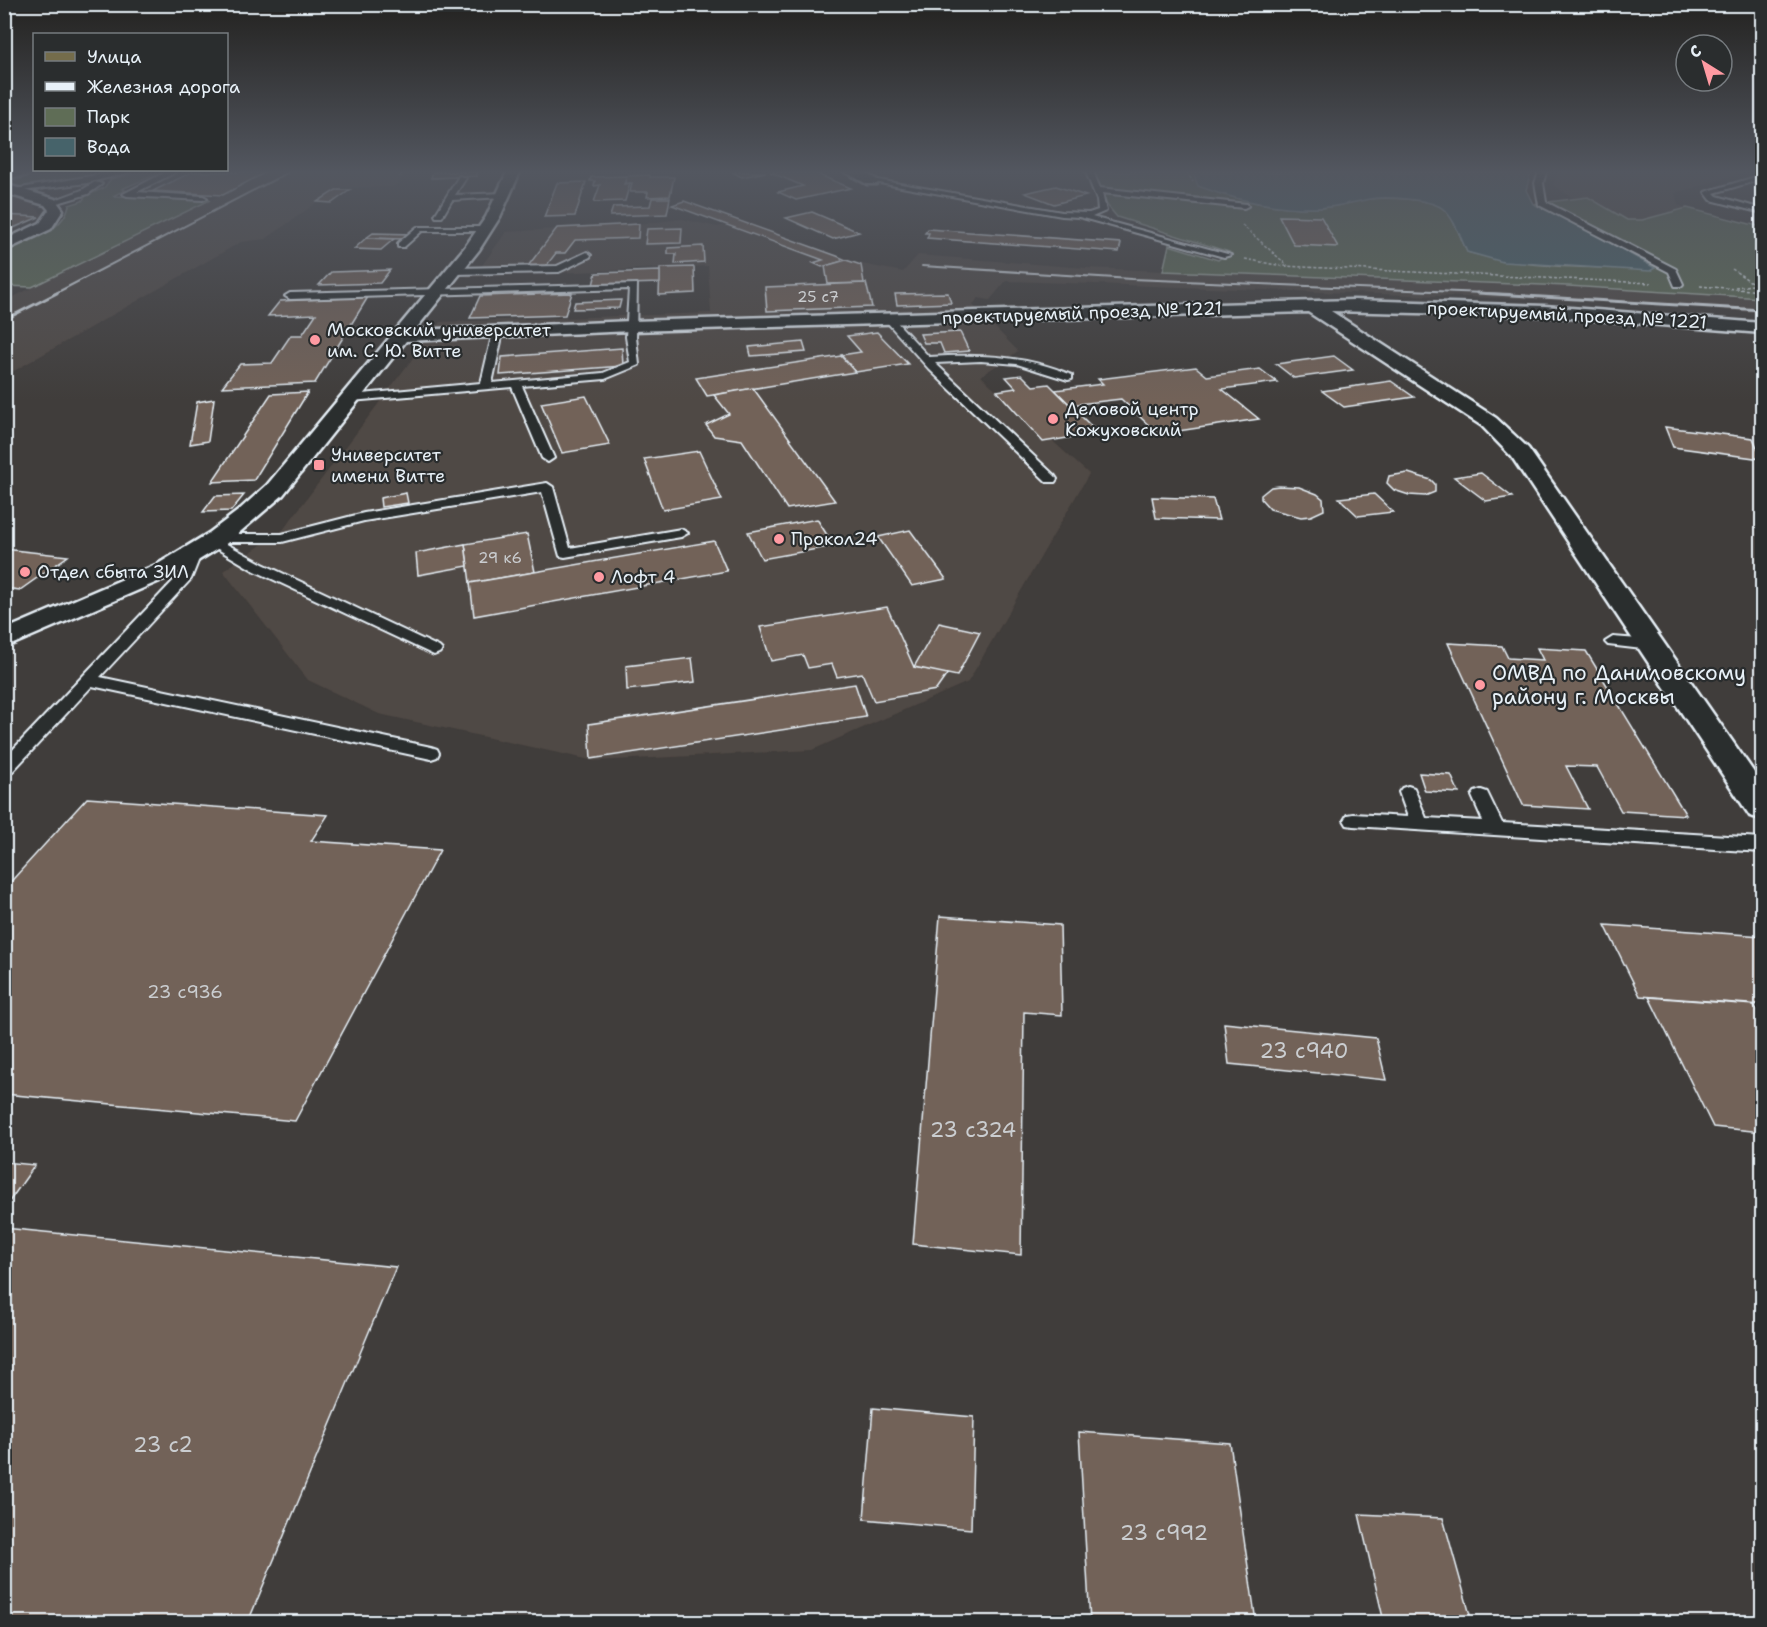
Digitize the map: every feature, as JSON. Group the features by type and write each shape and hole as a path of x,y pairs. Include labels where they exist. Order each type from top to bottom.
{"street":[{"path":"4,640 107,597 208,545 275,490 472,248"},
{"name":"проектируемый проезд № 1221","path":"400,336 632,326 1379,305 1534,310 1762,328"},
{"path":"1311,306 1489,422 1520,453 1762,808"}],"lane":[{"path":"1200,248 1227,255"},
{"path":"1630,248 1673,272 1678,284"},
{"path":"454,271 560,269 587,255"},
{"path":"290,296 634,286 632,326 635,363 605,376 351,398"},
{"path":"889,319 927,360 1051,479"},
{"path":"486,386 498,332"},
{"path":"927,360 977,357 1054,370 1068,377"},
{"path":"516,384 548,458"},
{"path":"4,770 186,576 208,545 282,538 364,517 547,487 565,553 681,533"},
{"path":"208,545 434,650"},
{"path":"1613,642 1651,645"},
{"path":"89,680 430,753"},
{"path":"1408,792 1419,824"},
{"path":"1481,796 1496,829"},
{"path":"1353,820 1762,845"}],"path":[{"path":"1267,248 1288,266"},
{"path":"1227,255 1288,266 1678,284 1762,291"},
{"path":"1732,269 1755,285"},
{"path":"1723,288 1762,284"}],"shaded area":[{"path":"113,248 231,248 5,376 5,301"},
{"path":"495,248 818,248 862,264 903,272 918,255 1086,268 1568,286 1762,298 1762,313 1637,303 1006,281 990,300 978,298 973,305 1018,351 981,376 1089,474 968,682 812,750 595,761 379,714 308,680 223,571 283,530 440,322 711,313 708,266 466,277 478,271"}],"green space":[{"path":"12,248 112,248 32,287 5,286 4,251"},
{"path":"1168,248 1179,248 1218,260 1229,252 1216,248 1465,248 1467,252 1490,258 1537,265 1654,268 1619,248 1762,248 1762,298 1568,286 1163,271"}],"water":[{"path":"1465,248 1619,248 1655,268 1650,271 1503,262 1467,252"}],"building":[{"path":"355,248 383,248 381,250"},
{"path":"542,248 569,248 565,253 556,253 546,266 528,266"},
{"path":"668,248 703,248 704,262 675,264 676,254 668,254"},
{"path":"790,248 815,248 846,260 822,267 813,263 823,260"},
{"path":"1063,248 1120,248 1119,252"},
{"path":"846,260 861,265 864,283 828,284 825,266"},
{"path":"694,267 695,293 659,295 660,268"},
{"path":"390,270 380,283 319,285 331,272"},
{"path":"660,271 660,283 593,285 596,273"},
{"path":"866,283 872,307 767,311 765,287"},
{"path":"572,293 565,315 470,318 480,296"},
{"path":"948,293 951,303 897,305 895,294"},
{"name":"Московский университет им. С. Ю. Витте","path":"368,297 315,383 222,387 240,364 272,363 291,335 302,335 316,314 268,316 280,301"},
{"path":"621,300 619,308 573,309 575,302"},
{"path":"877,332 908,364 856,372 841,355 861,352 847,336"},
{"path":"960,332 969,351 944,353 940,343 924,343 920,334"},
{"path":"803,342 806,352 751,356 749,347"},
{"path":"622,348 623,366 500,375 502,357"},
{"path":"841,356 855,372 707,396 696,378"},
{"path":"1334,356 1353,370 1294,378 1276,364"},
{"path":"1196,367 1207,376 1260,369 1277,382 1222,389 1259,419 1158,434 1121,399 1070,405 1055,390 1103,384 1098,379"},
{"name":"Деловой центр Кожуховский","path":"1022,375 1033,386 1049,384 1098,433 1043,442 997,391 1016,388 1006,377"},
{"path":"1391,381 1414,397 1344,407 1322,391"},
{"path":"753,388 835,501 787,509 742,440 714,436 706,425 729,414 714,395"},
{"path":"308,392 254,480 212,482 271,394"},
{"path":"586,396 610,445 562,453 541,403"},
{"path":"214,399 208,441 190,444 197,402"},
{"path":"1665,427 1753,438 1762,459 1673,447"},
{"path":"699,451 722,500 663,510 644,459"},
{"path":"1408,473 1431,480 1435,484 1435,492 1425,496 1409,495 1394,490 1387,483 1389,476"},
{"path":"1481,473 1512,497 1486,501 1454,477"},
{"path":"1271,487 1299,487 1317,494 1323,499 1324,510 1311,516 1301,517 1270,509 1261,499 1261,495"},
{"path":"406,493 408,503 381,507 380,498"},
{"path":"1374,494 1393,512 1358,516 1339,498"},
{"path":"244,495 231,511 203,512 215,496"},
{"path":"1152,497 1213,499 1219,520 1156,518"},
{"path":"817,519 834,546 762,559 748,532"},
{"path":"910,530 946,579 912,586 878,537"},
{"path":"527,534 535,572 470,583 465,544"},
{"name":"Лофт 4","path":"714,541 727,571 474,616 470,583"},
{"path":"465,544 468,566 418,575 416,553"},
{"name":"Отдел сбыта ЗИЛ","path":"4,549 68,556 20,590 4,588"},
{"path":"887,607 914,667 948,673 936,690 874,701 862,673 837,677 832,664 808,668 803,655 771,661 760,627"},
{"path":"939,623 980,632 957,676 914,667"},
{"path":"1448,643 1502,646 1508,658 1543,660 1537,648 1586,651 1686,815 1621,811 1597,767 1566,766 1588,809 1523,805"},
{"path":"692,658 695,682 627,690 626,666"},
{"path":"855,684 866,717 591,759 589,724"},
{"path":"1419,773 1451,775 1459,793 1425,791"},
{"path":"87,798 328,815 311,841 440,850 295,1121 4,1094 4,889"},
{"path":"940,916 1060,925 1062,1015 1024,1012 1021,1255 913,1244"},
{"path":"1605,925 1762,936 1762,1005 1640,996"},
{"path":"1649,997 1754,1005 1762,1019 1762,1132 1713,1127"},
{"path":"1224,1023 1376,1038 1386,1080 1229,1064"},
{"path":"4,1162 35,1165 4,1209"},
{"path":"4,1228 396,1267 248,1622 4,1622"},
{"path":"873,1408 974,1417 971,1529 864,1519"},
{"path":"1079,1432 1230,1443 1256,1622 1090,1622"},
{"path":"1359,1514 1443,1518 1472,1622 1384,1622"}],"railway":[{"path":"54,294 143,248"},
{"path":"922,266 1132,279 1510,294"},
{"path":"4,320 57,293"},
{"path":"1477,293 1762,310"}],"place":[{"name":"Московский университет им. С. Ю. Витте","path":"315,340"},
{"name":"Деловой центр Кожуховский","path":"1053,419"},
{"name":"Университет имени Витте","path":"319,465"},
{"name":"Прокол24","path":"779,539"},
{"name":"Отдел сбыта ЗИЛ","path":"25,572"},
{"name":"Лофт 4","path":"599,577"},
{"name":"ОМВД по Даниловскому району г. Москвы","path":"1480,685"}]}
